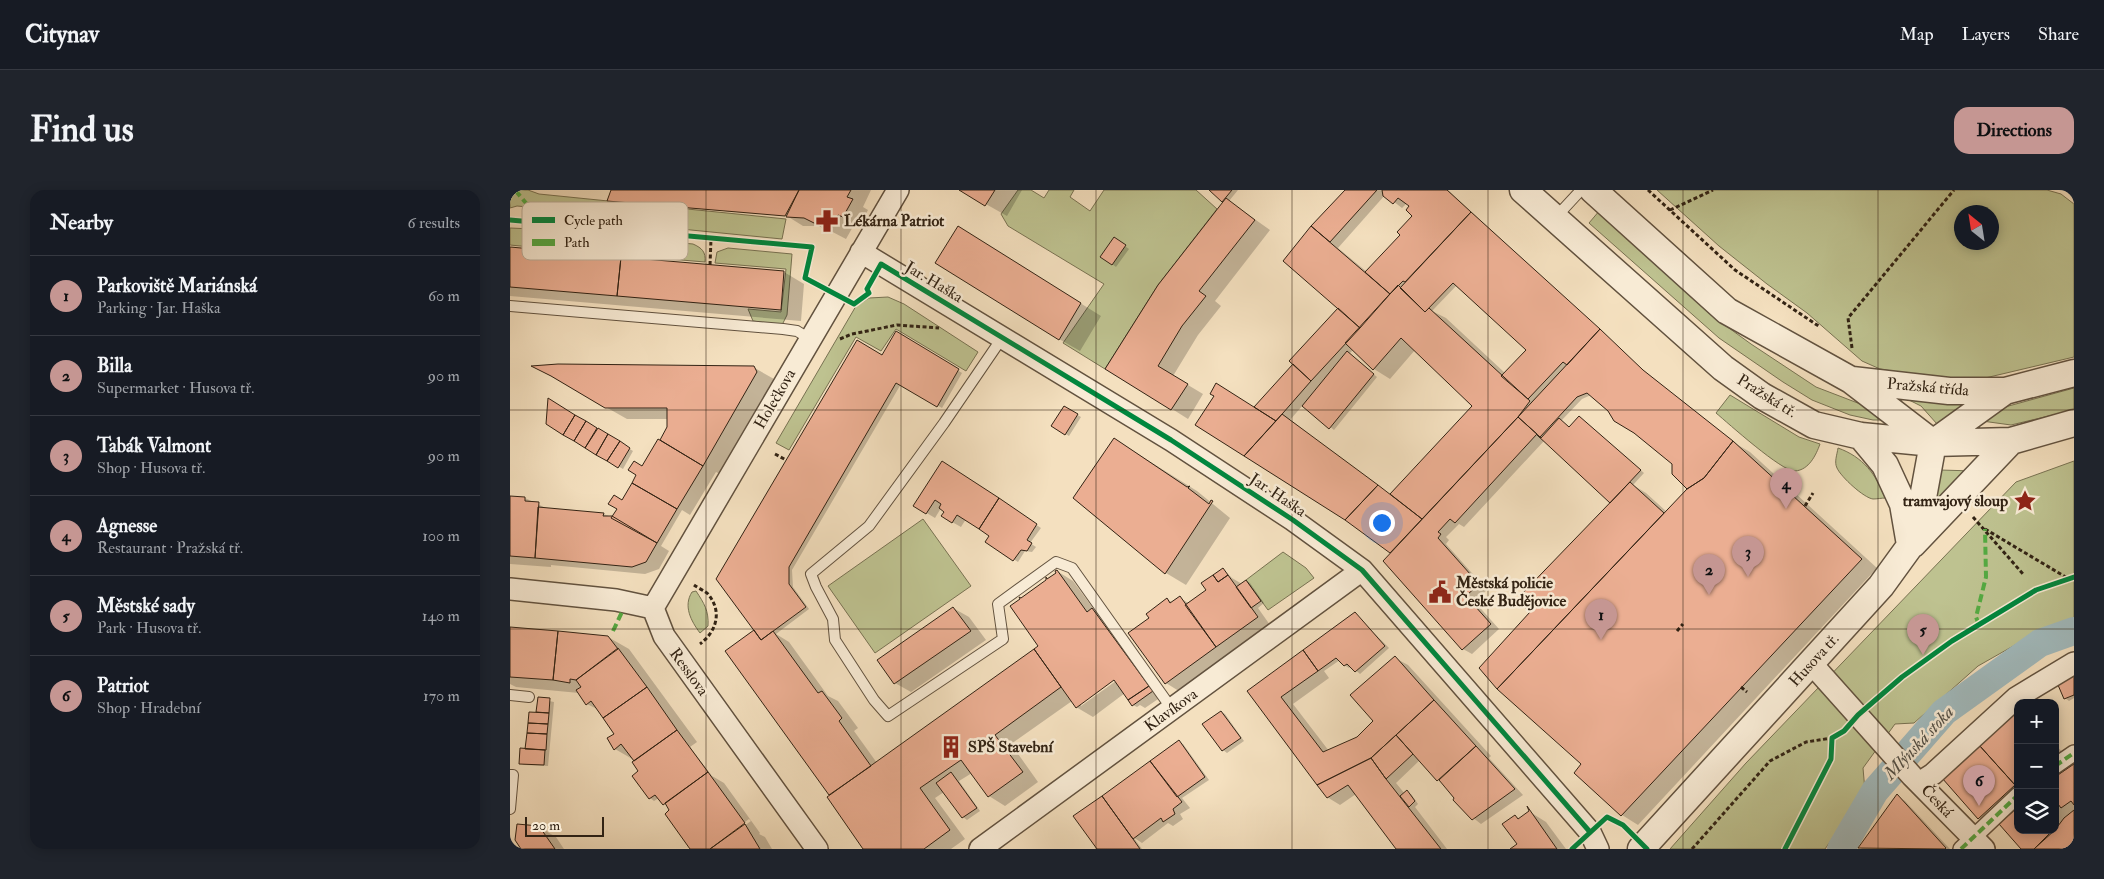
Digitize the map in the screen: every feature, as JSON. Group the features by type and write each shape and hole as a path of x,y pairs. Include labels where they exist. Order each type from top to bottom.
{"street":[{"name":"Holečkova","path":"653,608 898,190"},
{"name":"Pražská tř.","path":"1524,190 1723,368 1762,396 1814,425 1861,436 1933,443 2010,441 2074,423"},
{"path":"1593,190 1727,311 1851,380 1933,443 2005,391 2074,373"},
{"name":"Jar. Haška","path":"861,252 1179,445 1293,520 1362,570 1590,832 1598,849"},
{"name":"Pražská třída","path":"1851,380 1949,391 2005,391"},
{"path":"1861,436 1885,465 1903,504 1910,546"},
{"path":"1910,546 2010,441"},
{"name":"Husova tř.","path":"1641,849 1880,586 1910,546 1922,503 1933,443"},
{"name":"Klavíkova","path":"980,849 1362,570"},
{"path":"510,589 616,600 653,608"},
{"name":"Resslova","path":"653,608 664,636 817,849"},
{"name":"Česká","path":"1811,663 1916,779 1972,845"},
{"path":"1916,779 1932,774 2016,698 2074,663"},
{"path":"2059,763 2074,753"},
{"path":"1972,845 2014,799"}],"lane":[{"path":"1555,218 1581,190"},
{"path":"510,306 783,329 797,331 810,339"},
{"path":"1002,338 944,423 869,526 811,574 833,619 835,640 874,700 888,716 1003,639 998,604 1056,562 1072,568 1172,709"},
{"path":"510,695 529,697"},
{"path":"510,775 513,775 510,809"}],"path":[{"path":"1648,190 1735,270 1820,327"},
{"path":"1670,210 1713,190"},
{"path":"1852,348 1848,318 1954,190"},
{"path":"2067,190 2074,195"},
{"path":"701,238 720,240"},
{"path":"710,265 711,239"},
{"path":"832,342 852,334 897,325 939,328 946,324"},
{"path":"775,454 786,460"},
{"path":"1805,506 1813,493"},
{"path":"1968,511 2027,580"},
{"path":"1985,529 2072,578"},
{"path":"2061,582 2072,578"},
{"path":"691,583 708,594 716,609 717,621 713,632 700,644"},
{"path":"1677,631 1683,624"},
{"path":"1741,687 1746,692"},
{"path":"1692,849 1770,761 1806,742 1832,738 1838,734"},
{"path":"1832,738 1832,745"}],"green space":[{"path":"510,190 528,190 539,194 618,202 522,202 522,206 510,208"},
{"path":"1018,190 1031,190 1044,198 1049,190 1074,190 1070,197 1090,211 1104,190 1196,190 1217,209 1158,285 1105,369 1063,343 1104,284 1008,226 1001,214"},
{"path":"1657,190 2047,190 2061,194 2074,204 2074,357 1964,383 1880,369 1862,361 1807,313 1719,246"},
{"path":"688,209 786,219 782,239 688,230"},
{"path":"1600,210 1711,315 1816,387 1876,410 1886,420 1873,420 1850,415 1812,400 1719,338 1589,223"},
{"path":"510,228 522,229 522,246 510,245"},
{"path":"688,244 693,244 703,251 705,262 681,260 688,260"},
{"path":"728,248 792,254 787,315 782,325 753,321 748,309 781,312 786,269 715,263 717,252"},
{"path":"888,297 904,304 978,352 966,371 896,329 881,351 856,337 789,450 776,443 856,306 869,298"},
{"path":"2074,388 2074,410 2011,425 1982,421 2005,407"},
{"path":"1893,392 1978,400 1958,409 1937,424 1921,406"},
{"path":"1730,395 1799,437 1820,444 1808,465 1795,471 1779,464 1716,413"},
{"path":"1838,448 1855,456 1868,467 1885,498 1869,498 1839,472 1836,466"},
{"path":"2074,461 2074,621 2015,645 1978,666 1914,723 1895,724 1863,768 1865,791 1825,849 1670,849 1746,763 2016,482"},
{"path":"1940,470 1974,471 1945,504 1930,504"},
{"path":"923,519 971,586 875,653 828,586"},
{"path":"1283,552 1306,568 1314,578 1268,610 1246,580"},
{"path":"696,591 704,603 708,616 708,626 700,633 691,618 688,608 689,597 692,592"}],"building":[{"path":"611,190 799,190 785,216 688,208 688,202 607,201"},
{"path":"799,190 851,190 847,197 853,199 843,217 838,215 830,231 804,218 786,217"},
{"path":"959,190 995,190 985,206"},
{"path":"1209,190 1232,190 1222,202"},
{"path":"1345,190 1377,190 1330,242 1311,226"},
{"path":"1382,190 1447,190 1471,212 1405,282 1403,281 1390,294 1365,272 1400,235 1397,232 1412,216 1406,210 1409,206 1398,198 1393,204 1383,196"},
{"path":"1226,198 1255,220 1199,291 1206,296 1182,326 1158,366 1188,384 1171,410 1105,369 1158,285"},
{"path":"1471,212 1600,329 1567,365 1563,362 1528,399 1501,376 1526,350 1453,283 1425,312 1400,288"},
{"path":"958,226 1081,303 1059,340 935,263"},
{"path":"1311,226 1390,294 1360,328 1283,261"},
{"path":"1114,237 1126,245 1112,265 1100,257"},
{"path":"510,247 522,248 522,260 621,260 617,296 510,287"},
{"path":"621,260 656,260 784,271 781,310 617,296"},
{"path":"1398,285 1425,312 1429,308 1530,401 1518,417 1422,519 1390,494 1472,406 1401,338 1373,370 1345,343"},
{"path":"1338,308 1360,328 1311,381 1289,361"},
{"path":"1600,329 1643,370 1733,441 1704,478 1687,489 1672,474 1672,464 1634,433 1614,421 1608,411 1587,393 1577,397 1540,437 1518,417"},
{"path":"896,331 959,369 937,407 896,383 789,567 789,584 806,607 761,640 716,579 857,340 882,355"},
{"path":"1347,351 1374,374 1329,429 1302,406"},
{"path":"558,364 754,366 757,372 703,466 660,440 667,427 667,408 605,408 531,366"},
{"path":"1293,364 1311,381 1276,421 1254,407"},
{"path":"1216,383 1276,421 1244,456 1195,425 1214,396 1210,394"},
{"path":"548,398 575,415 563,435 546,424"},
{"path":"1064,406 1078,414 1065,435 1051,426"},
{"path":"1282,414 1378,485 1345,520 1244,456"},
{"path":"575,415 586,421 574,441 563,435"},
{"path":"1579,416 1641,470 1610,503 1537,435 1541,438 1559,418 1569,427"},
{"path":"1518,417 1537,434 1455,523 1450,519 1438,532 1441,534 1438,538 1479,584 1466,596 1491,624 1462,650 1383,561"},
{"path":"586,421 597,428 585,448 574,441"},
{"path":"598,428 608,434 596,455 585,448"},
{"path":"608,434 620,441 607,461 596,455"},
{"path":"1114,438 1187,487 1190,486 1188,488 1209,504 1211,500 1213,501 1165,574 1073,498"},
{"path":"658,439 703,466 677,509 632,483 636,475 628,470 634,461 642,466"},
{"path":"620,441 630,448 618,468 607,461"},
{"path":"1733,441 1862,559 1621,816 1574,773 1581,764 1497,689 1687,489 1704,478"},
{"path":"942,461 999,498 979,529 957,515 952,523 941,516 944,512 939,508 941,504 935,500 926,514 913,506"},
{"path":"1630,482 1664,513 1497,689 1479,668 1530,612 1516,600"},
{"path":"632,483 677,509 657,543 611,518 617,509 608,504 614,495 622,500"},
{"path":"1378,485 1422,519 1390,553 1345,520"},
{"path":"510,496 525,497 525,501 539,502 535,558 510,556"},
{"path":"999,498 1037,524 1027,540 1032,543 1027,551 1021,550 1013,561 985,542 989,536 979,529"},
{"path":"538,507 604,513 603,516 612,516 657,543 646,562 632,567 535,558"},
{"path":"1223,568 1228,575 1218,582 1213,575"},
{"path":"1057,570 1087,612 1092,608 1149,686 1128,700 1114,680 1076,708 1034,649 1038,646 1010,606 1020,599 1019,597 1021,598 1046,580 1046,577 1047,579 1056,573 1055,571"},
{"path":"1213,575 1218,582 1228,575 1258,617 1216,647 1185,605 1206,590 1201,583"},
{"path":"1246,580 1261,601 1251,608 1236,587"},
{"path":"1180,596 1216,647 1165,684 1128,633 1149,618 1146,614 1167,598 1170,603"},
{"path":"953,607 971,631 894,684 877,660"},
{"path":"1355,612 1385,646 1355,672 1347,664 1344,666 1336,658 1318,671 1303,650"},
{"path":"510,627 558,631 553,680 510,677"},
{"path":"754,630 761,640 773,631 818,693 822,691 842,718 839,721 871,766 829,795 725,651"},
{"path":"558,631 608,636 618,649 576,680 570,679 570,683 553,680"},
{"path":"618,648 647,687 603,718 591,701 586,705 576,690 581,687 576,680"},
{"name":"SPŠ Stavební","path":"1034,649 1061,687 995,735 1023,772 988,797 961,760 920,788 950,830 924,849 863,849 827,797"},
{"path":"1303,650 1318,671 1281,697 1323,752 1357,737 1373,721 1350,695 1395,656 1434,700 1371,758 1317,785 1247,691"},
{"path":"2074,672 2074,695 2064,699 2055,678"},
{"path":"1149,686 1153,691 1132,706 1128,700"},
{"path":"647,687 677,730 634,761 621,744 614,750 607,738 614,734 603,718"},
{"path":"538,697 550,698 549,713 536,712"},
{"path":"1434,700 1476,746 1437,781 1396,735"},
{"path":"1221,711 1241,738 1222,751 1202,724"},
{"path":"529,712 549,713 548,724 528,723"},
{"path":"2014,714 2014,784 1979,745"},
{"path":"528,723 548,724 547,734 527,733"},
{"path":"677,730 708,772 663,805 655,795 649,799 632,776 638,771 632,762"},
{"path":"527,733 547,734 546,750 525,749"},
{"path":"1396,735 1413,754 1386,779 1371,758"},
{"path":"1179,740 1205,777 1177,797 1150,761"},
{"path":"1979,745 2014,786 1978,819 1942,778"},
{"path":"1476,746 1515,789 1472,820 1453,800 1454,798 1439,780"},
{"path":"520,748 545,750 544,765 519,764"},
{"path":"1371,758 1441,849 1396,849 1348,785 1327,798 1317,785"},
{"path":"1150,761 1182,802 1173,809 1175,814 1163,822 1161,818 1133,839 1102,796"},
{"path":"2074,764 2074,805 2071,801 2061,808 2059,805 2059,774"},
{"path":"708,772 745,823 710,849 690,849 665,814 669,810 665,803"},
{"path":"951,772 977,808 962,818 936,783"},
{"path":"1407,790 1415,801 1409,807 1400,796"},
{"path":"1897,794 1946,848 1945,849 1858,848"},
{"path":"1102,796 1140,849 1097,849 1073,816"},
{"path":"1527,806 1557,849 1510,849 1517,844 1502,824 1515,815 1518,819 1529,811"},
{"path":"2074,810 2074,849 2034,849 2051,834 2059,834 2059,825"},
{"path":"2014,811 2014,834 2049,834 2034,849 2021,849 1999,824"},
{"path":"517,824 539,826 555,849 521,849 515,840"},
{"path":"745,824 760,849 710,849"}],"waterway":[{"name":"Mlýnská stoka","path":"1841,849 1875,791 1944,712 2040,643 2074,631"}],"marked path":[{"path":"515,190 525,202"},
{"path":"1979,625 1976,617 1986,577 1985,529"},
{"path":"613,631 622,612"},
{"path":"2059,763 2074,753"},
{"path":"1961,849 2014,799"}],"cycle path":[{"path":"510,220 522,221"},
{"path":"688,236 812,247 805,278 854,304 869,293 867,289 881,264 1171,440 1293,520 1362,570 1590,832"},
{"path":"1785,849 1831,759 1832,738 1844,731 1858,715 1902,677 1952,641 2036,590 2074,577"},
{"path":"1572,849 1607,817 1623,825 1647,849"}],"place":[{"name":"Lékárna Patriot","path":"827,221"},
{"name":"tramvajový sloup","path":"2025,501"},
{"name":"Agnesse","path":"1786,509"},
{"name":"Tabák Valmont","path":"1748,577"},
{"name":"Městská policie České Budějovice","path":"1440,592"},
{"name":"Billa","path":"1709,595"},
{"name":"Parkoviště Mariánská","path":"1601,640"},
{"name":"Městské sady","path":"1923,655"},
{"name":"SPŠ Stavební","path":"951,747"},
{"name":"Patriot","path":"1979,806"}]}
